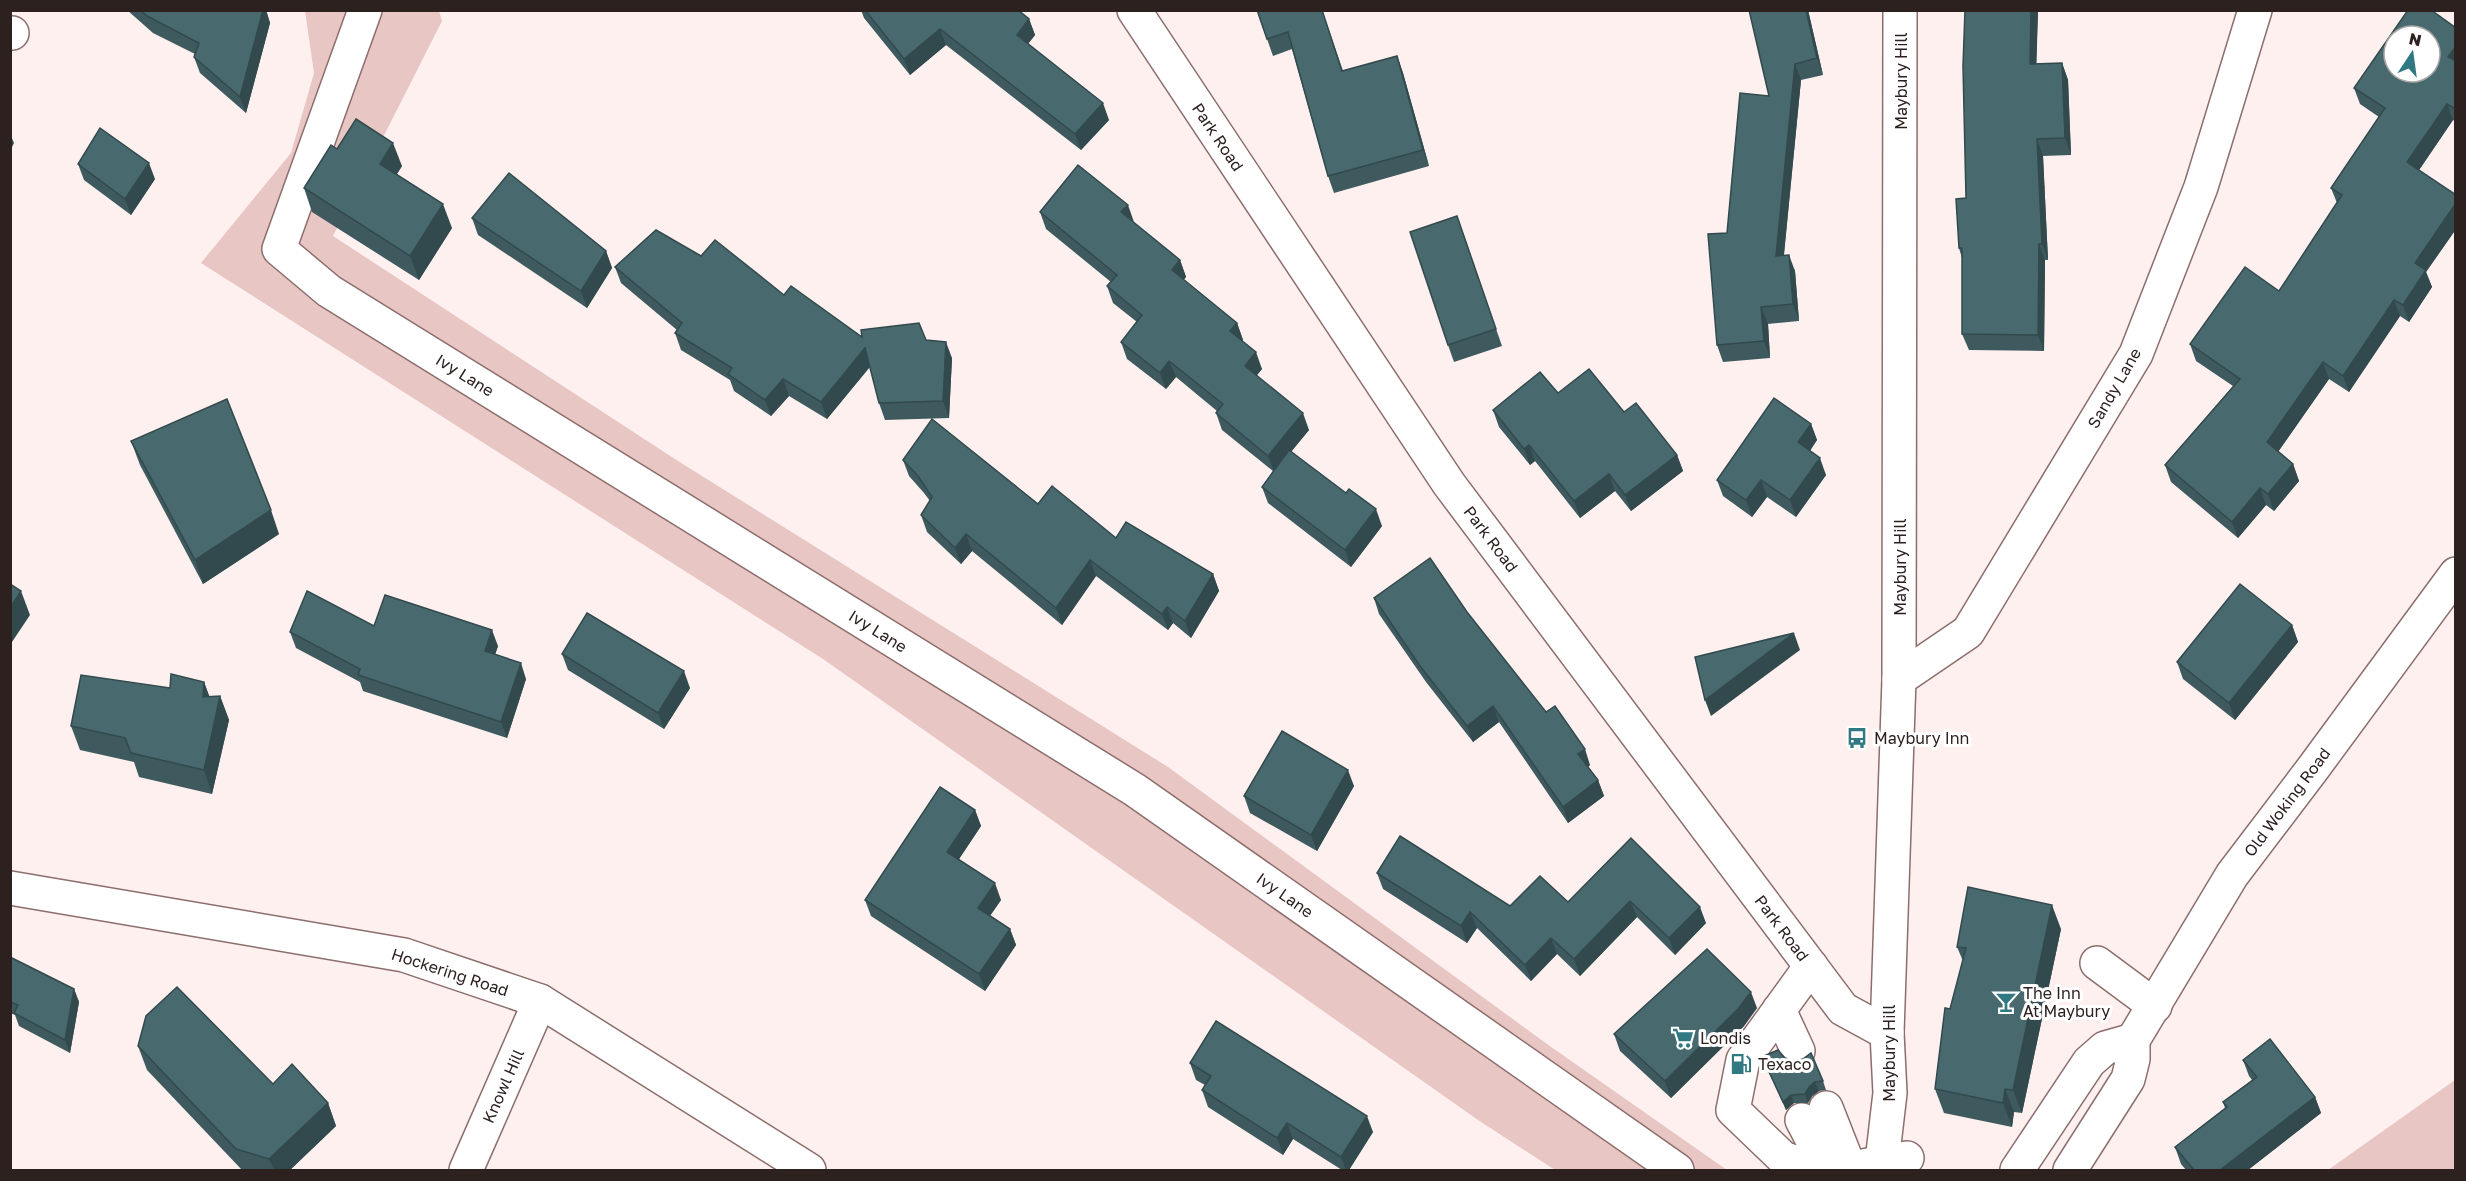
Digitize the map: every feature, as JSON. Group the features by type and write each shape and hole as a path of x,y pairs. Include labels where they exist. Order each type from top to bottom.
{"street":[{"name":"Ivy Lane","path":"365,10 279,249 328,291 1135,790 1677,1170"},
{"name":"Park Road","path":"1134,10 1449,483 1843,1009 1887,1033"},
{"name":"Maybury Hill","path":"1872,1167 1888,1124 1890,1093 1887,1033 1899,679 1900,10"},
{"name":"Sandy Lane","path":"1899,679 1968,632 2136,354 2201,187 2255,10"},
{"name":"Old Woking Road","path":"2070,1170 2128,1079 2133,1059 2133,1040 2232,875 2314,768 2456,574"},
{"name":"Hockering Road","path":"10,888 404,955 540,1001 808,1170"},
{"path":"2097,963 2155,1006"},
{"path":"1811,966 1743,1060 1733,1110 1783,1158 1817,1170"},
{"name":"Knowl Hill","path":"466,1170 540,1001"},
{"path":"1774,1018 1787,1055"},
{"path":"2018,1170 2089,1062 2105,1048 2133,1040"},
{"path":"1814,1114 1872,1167"}],"shaded area":[{"path":"305,11 439,11 442,21 333,236 678,461 1168,767 1547,1044 1727,1170 1555,1170 1478,1120 823,659 201,263 291,153 314,73"},
{"path":"2455,1080 2455,1170 2328,1170"}],"building":[{"path":"140,10 263,10 240,97 194,57 199,43 147,16"},
{"path":"865,10 1018,10 1029,19 1017,35 1103,103 1075,134 940,29 904,59"},
{"path":"1257,10 1322,10 1342,71 1397,56 1423,150 1328,176 1288,32 1267,39"},
{"path":"1749,10 1806,10 1817,58 1795,64 1776,256 1789,255 1793,304 1761,307 1764,341 1717,345 1708,234 1727,233 1740,93 1769,96"},
{"path":"1965,10 2031,10 2030,64 2062,63 2065,138 2037,139 2042,244 2039,244 2038,335 1962,334 1962,248 1959,248 1956,199 1966,198 1963,66"},
{"path":"2408,10 2431,10 2456,28 2456,46 2448,57 2456,61 2456,109 2447,104 2407,162 2456,195 2456,203 2415,263 2426,270 2403,305 2394,300 2343,376 2323,362 2267,442 2293,464 2268,494 2260,488 2232,522 2165,465 2240,379 2190,344 2245,267 2279,291 2342,195 2331,188 2385,108 2354,88 2382,48 2382,84 2442,84 2442,24 2398,24"},
{"path":"356,119 393,143 380,164 443,204 410,256 304,188 331,145 337,149"},
{"path":"100,128 149,163 125,199 78,164"},
{"path":"1078,165 1128,205 1121,212 1180,260 1172,270 1237,323 1230,331 1256,352 1245,366 1303,413 1268,456 1216,413 1223,404 1169,361 1160,373 1121,342 1142,315 1107,286 1117,275 1040,212"},
{"path":"509,173 606,251 581,291 472,218"},
{"path":"1457,216 1496,329 1448,345 1410,232"},
{"path":"656,230 701,256 715,240 784,295 791,286 862,337 861,330 919,323 926,340 946,342 943,401 879,403 865,348 821,402 783,379 765,400 728,374 732,368 675,333 682,323 615,267"},
{"path":"1589,369 1624,412 1636,403 1677,455 1625,495 1609,474 1574,501 1529,445 1524,449 1493,410 1540,372 1558,393"},
{"path":"1774,398 1811,424 1798,442 1820,458 1790,500 1761,480 1746,500 1717,480"},
{"path":"227,399 271,510 195,560 131,441"},
{"path":"932,419 1038,504 1052,486 1116,538 1126,522 1213,574 1185,621 1167,607 1162,614 1090,560 1056,608 966,534 955,548 921,515 932,497 918,476 903,460"},
{"path":"1289,450 1346,493 1349,489 1376,509 1345,550 1262,487"},
{"path":"1430,558 1467,612 1546,712 1555,706 1585,749 1578,754 1598,780 1563,807 1493,706 1467,726 1420,666 1374,598"},
{"path":"10,584 21,591 10,608"},
{"path":"2240,584 2292,625 2229,703 2177,662"},
{"path":"307,591 374,626 385,595 492,630 485,651 521,663 501,722 358,675 360,669 290,632"},
{"path":"587,613 684,671 658,713 562,654"},
{"path":"1794,633 1705,700 1695,657"},
{"path":"171,674 204,682 203,697 220,696 204,770 131,753 125,738 71,726 81,675 170,688"},
{"path":"1282,731 1348,770 1311,835 1244,796"},
{"path":"940,787 975,810 947,852 995,883 978,908 1010,929 979,974 865,900"},
{"path":"1400,836 1510,906 1540,876 1568,902 1631,838 1700,907 1669,938 1630,901 1574,959 1551,938 1525,965 1470,912 1461,926 1377,873"},
{"name":"The Inn At Maybury","path":"1968,887 2052,905 2013,1090 2005,1089 2003,1103 1935,1089 1945,1008 1950,1009 1966,948 1957,947"},
{"name":"Londis","path":"1707,949 1751,992 1738,1009 1665,1081 1614,1034"},
{"path":"10,957 74,989 65,1040 14,1013 18,1005 10,1002"},
{"path":"177,987 273,1084 292,1064 328,1103 269,1159 236,1149 138,1046 146,1016"},
{"path":"1216,1021 1367,1116 1341,1157 1287,1123 1277,1138 1202,1090 1211,1076 1190,1063"},
{"path":"2270,1039 2315,1097 2220,1170 2194,1170 2175,1147 2227,1107 2223,1102 2257,1077 2243,1060"},
{"path":"1778,1050 1785,1058 1794,1061 1803,1059 1811,1053 1823,1081 1815,1082 1805,1094 1791,1095 1783,1102 1762,1057"}],"place":[{"name":"Maybury Inn","path":"1857,738"},
{"name":"The Inn At Maybury","path":"2006,1002"},
{"name":"Londis","path":"1683,1038"},
{"name":"Texaco","path":"1741,1064"}]}
